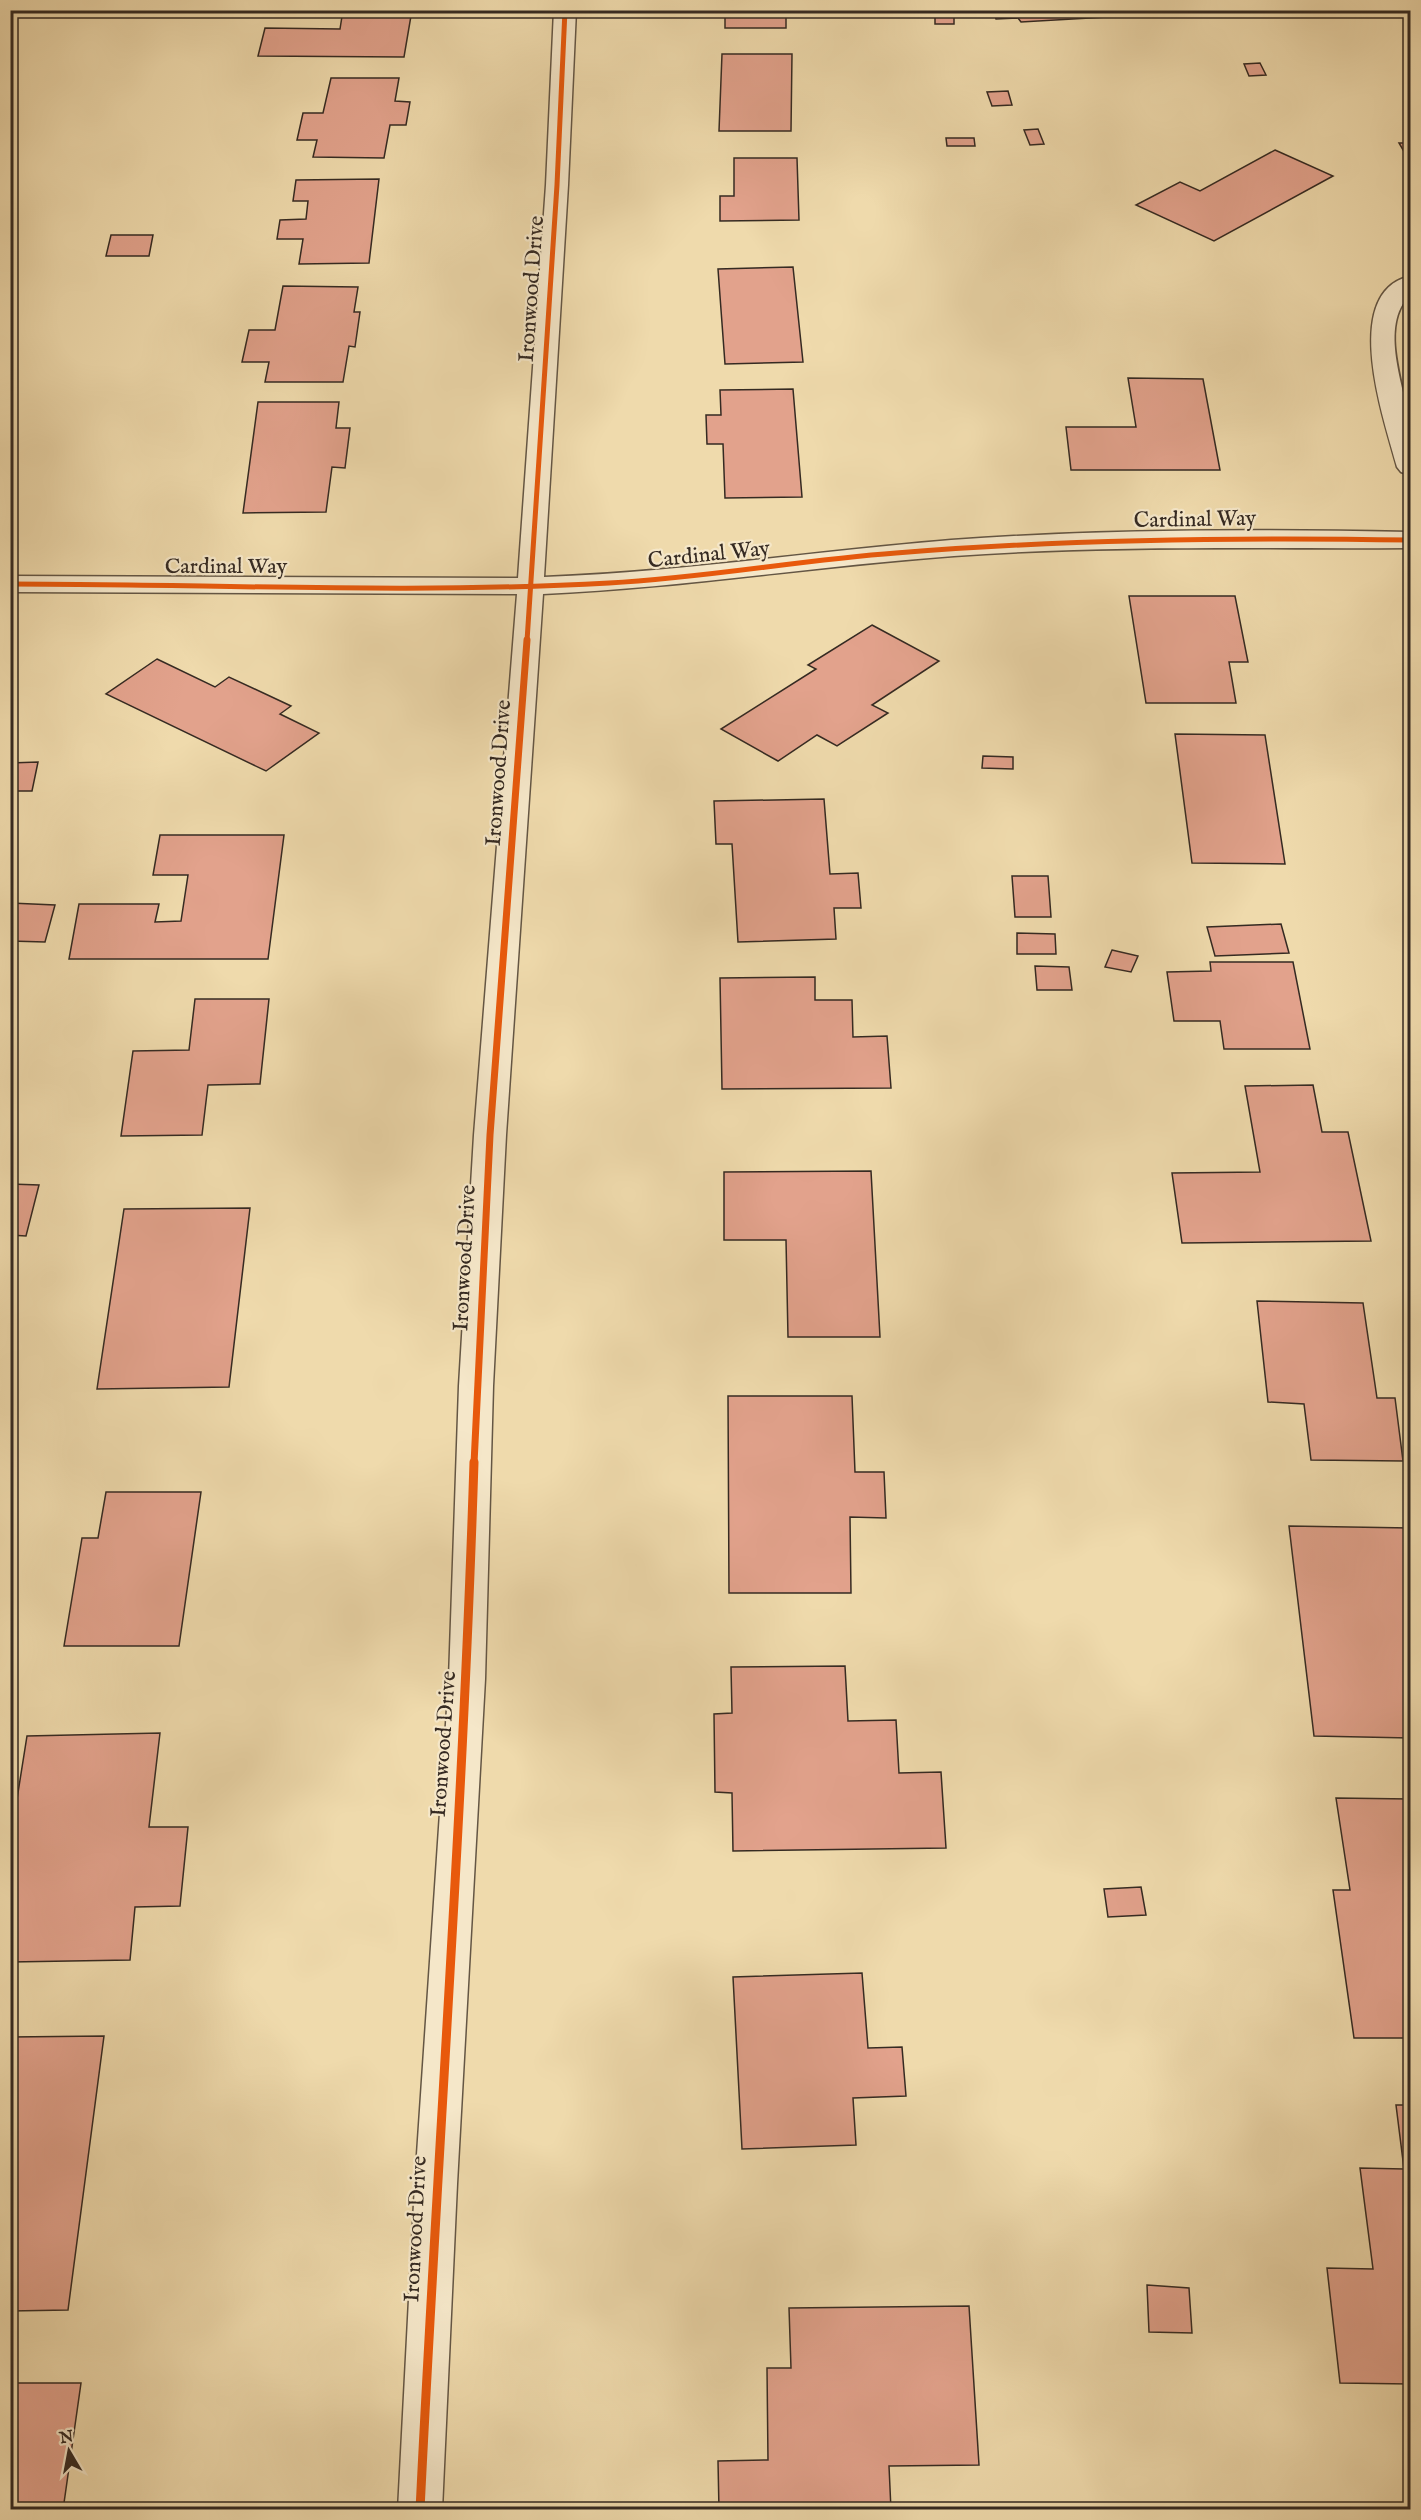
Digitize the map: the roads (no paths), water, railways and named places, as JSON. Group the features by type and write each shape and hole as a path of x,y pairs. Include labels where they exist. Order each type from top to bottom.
{"street":[{"name":"Ironwood Drive","path":"420,2510 436,2184 467,1679 476,1386 489,1147 531,586 557,184 565,10"},
{"path":"1404,290 1392,302 1385,319 1383,353 1410,467"},
{"name":"Cardinal Way","path":"10,584 531,586 661,579 888,553 1041,543 1257,536 1410,540"}]}
